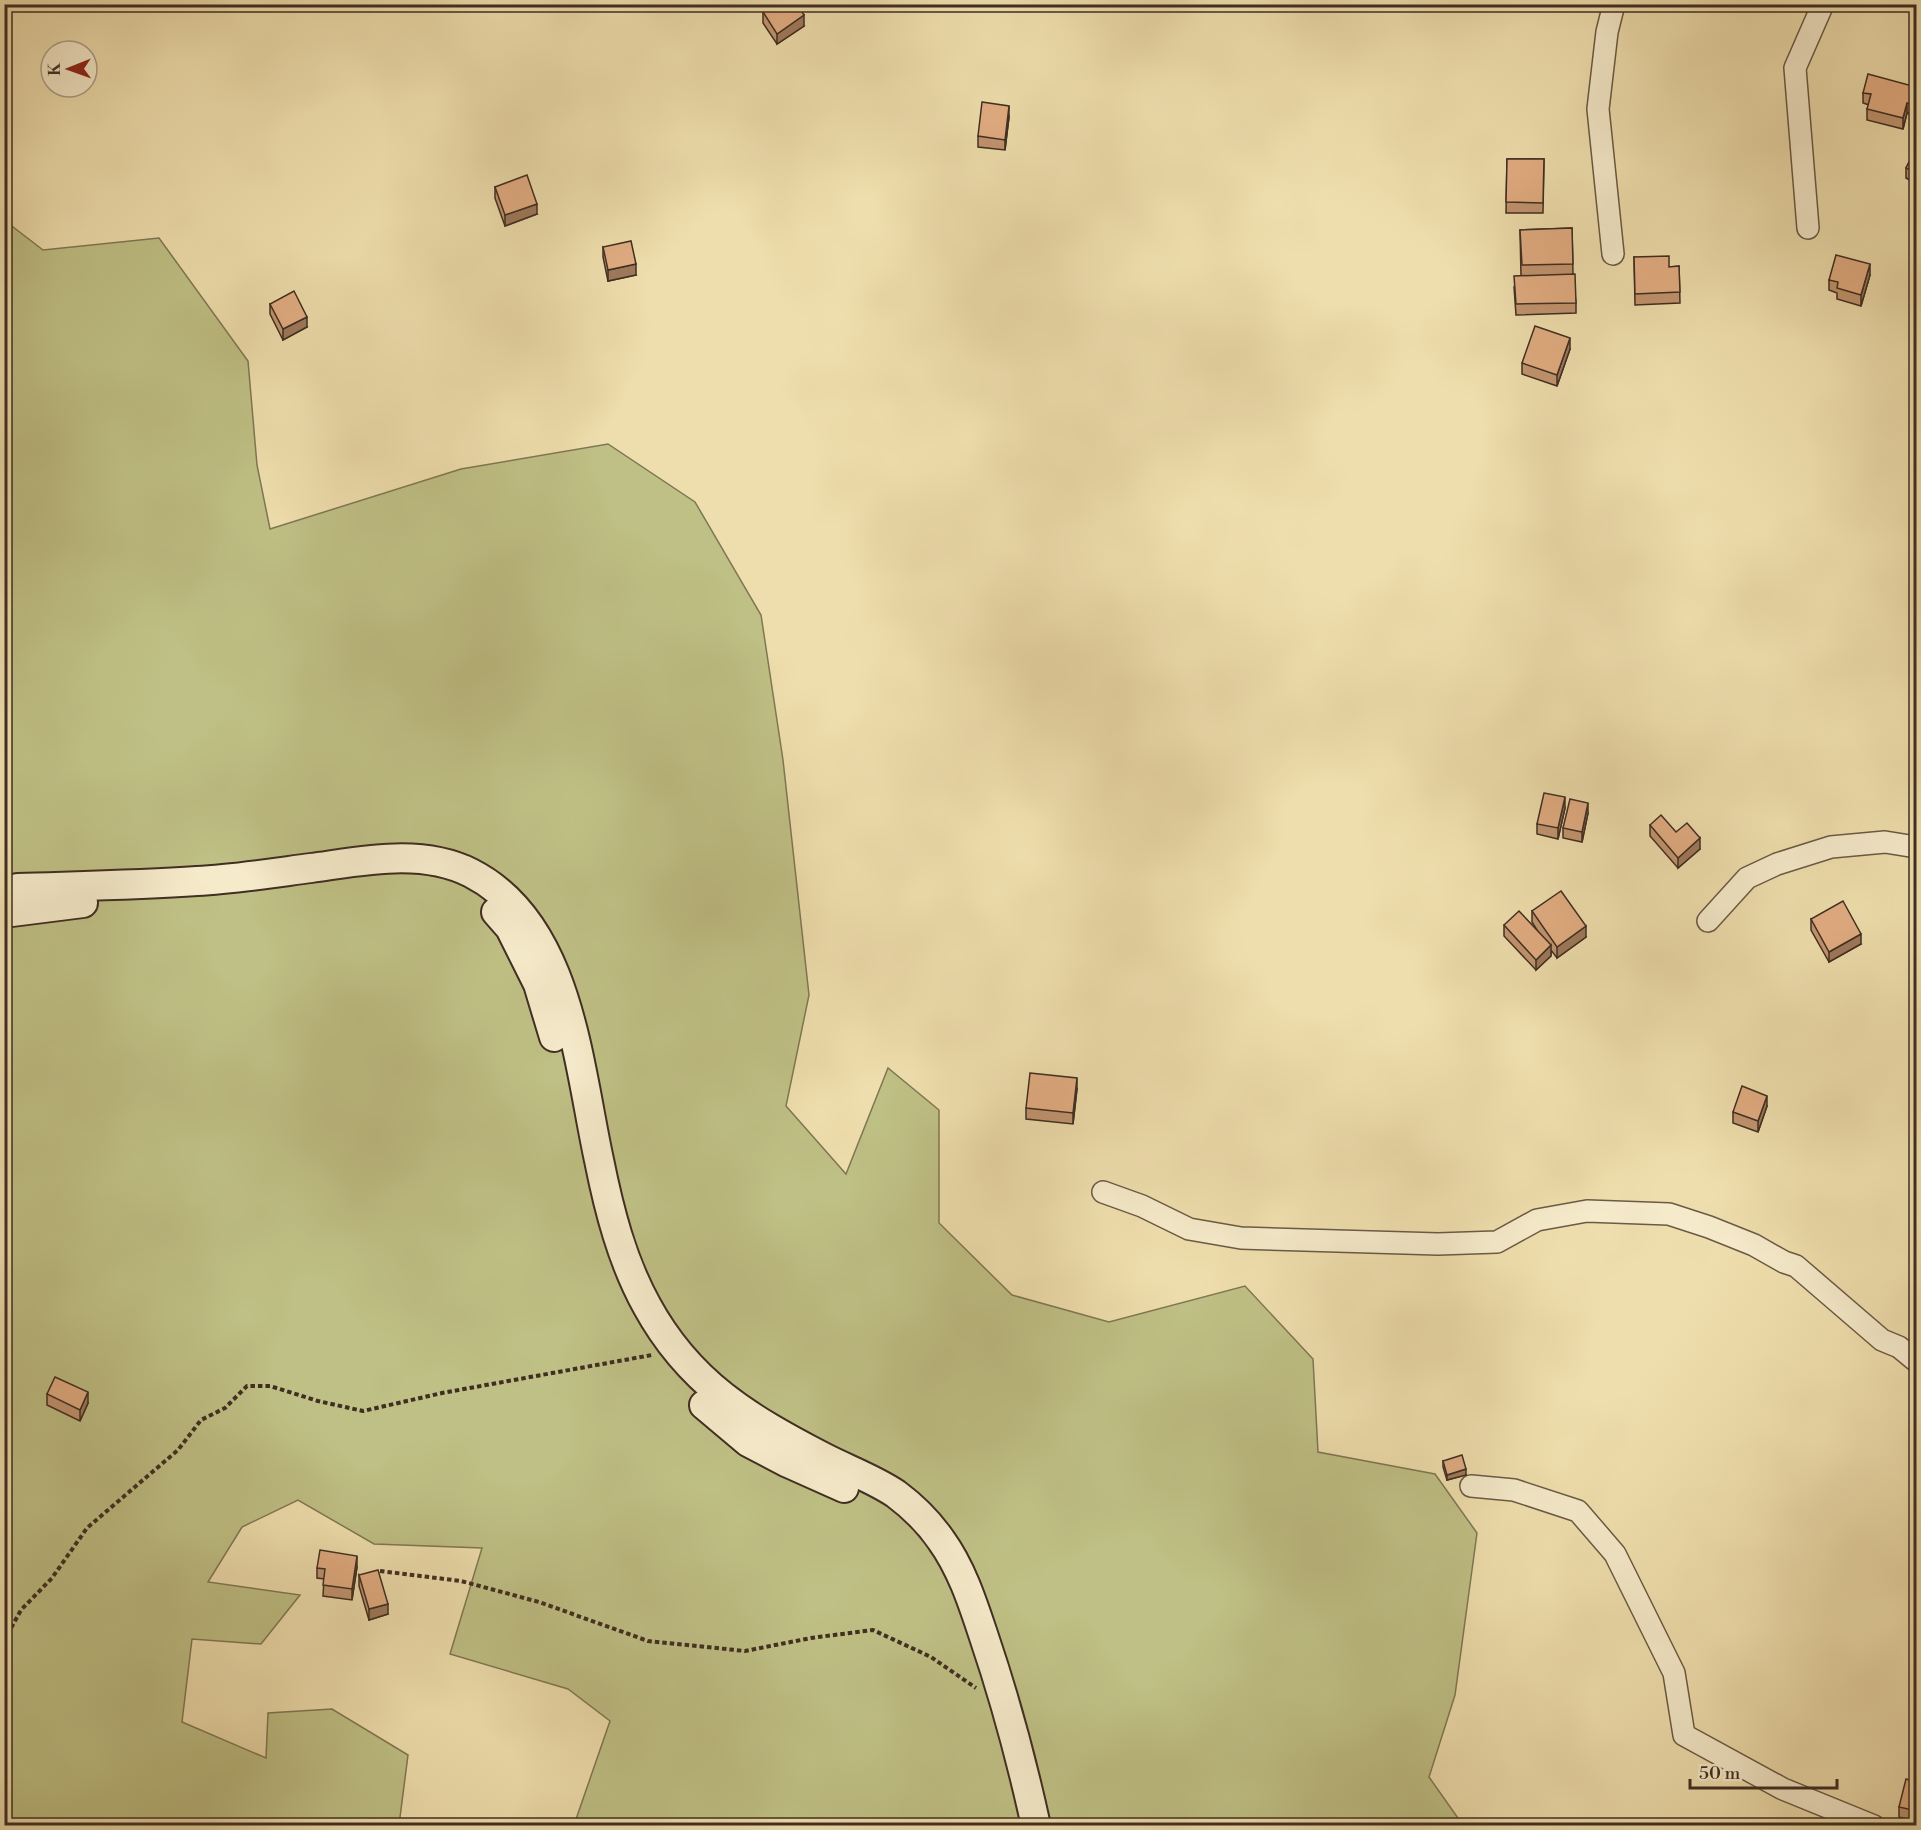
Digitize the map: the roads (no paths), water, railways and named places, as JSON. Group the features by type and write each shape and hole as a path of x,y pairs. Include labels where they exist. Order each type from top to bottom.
{"main road":[{"path":"4,891 18,888 200,881 409,858 439,862 468,872 495,887 530,924 548,956 561,990 618,1239 630,1273 648,1307 679,1354 704,1381 724,1398 762,1424 894,1493 919,1515 941,1540 974,1605 1021,1755 1036,1826"},
{"path":"4,913 56,906 250,893 388,878 437,879 459,886 480,898 499,914 510,927 538,984 556,1042 589,1200 628,1312 656,1354 698,1400 748,1442 864,1498 906,1525 924,1541 941,1569 958,1612 984,1693 1017,1826"}],"street":[{"path":"1613,254 1598,109 1614,4"},
{"path":"1808,228 1795,68 1823,4"},
{"path":"1708,921 1747,878 1777,864 1832,847 1885,842 1917,847"},
{"path":"1103,1192 1142,1206 1189,1228 1241,1238 1438,1244 1497,1242 1537,1220 1587,1211 1669,1214 1754,1245 1796,1266 1882,1340 1899,1347 1917,1361"},
{"path":"1471,1486 1514,1490 1578,1511 1615,1554 1674,1673 1684,1735 1784,1790 1874,1826"}]}
